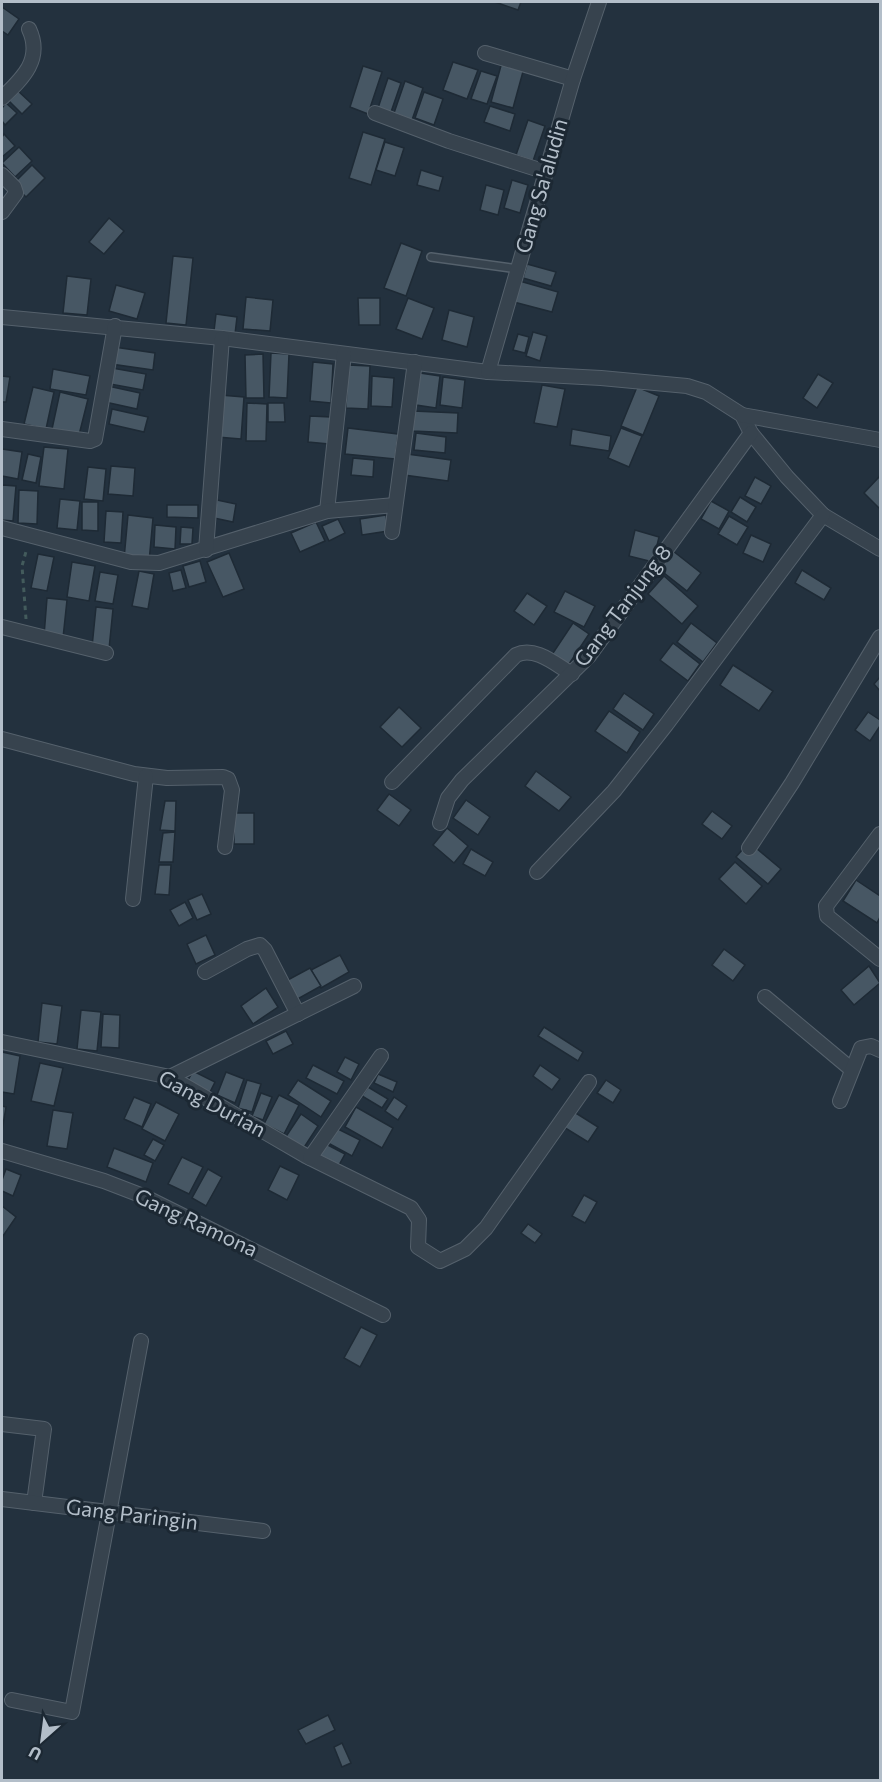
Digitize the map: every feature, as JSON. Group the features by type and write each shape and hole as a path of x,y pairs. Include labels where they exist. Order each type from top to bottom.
{"street":[{"name":"Gang Sa'aludin","path":"488,372 573,79 599,2"},
{"path":"2,98 19,81 35,55 35,42 29,29"},
{"path":"485,53 573,79"},
{"path":"375,113 448,141 546,172"},
{"path":"2,175 14,187 16,193 2,212"},
{"path":"2,317 222,338 488,372 600,378 687,386 706,392 742,415 880,440"},
{"path":"2,429 90,441 95,439 98,435 115,326"},
{"path":"206,550 222,338"},
{"path":"327,511 344,354"},
{"path":"392,532 415,362"},
{"path":"742,415 751,433 787,477 823,515 880,549"},
{"name":"Gang Tanjung 8","path":"440,823 448,798 462,780 590,656 751,433"},
{"path":"2,528 29,538 131,562 159,564 327,511 395,505"},
{"path":"537,872 614,791 823,515"},
{"path":"2,627 106,652"},
{"path":"749,848 792,783 880,637"},
{"path":"392,782 516,655 525,651 533,652 572,674"},
{"path":"2,739 146,776 167,778 216,775 228,780 232,789 225,847"},
{"path":"134,899 146,776"},
{"path":"880,834 826,906 826,916 880,958"},
{"path":"205,972 247,949 260,945 266,950 298,1014"},
{"path":"170,1077 354,986"},
{"path":"765,997 851,1069"},
{"name":"Gang Durian","path":"2,1042 170,1077 310,1158 377,1190 414,1212 419,1220 417,1240 421,1250 440,1261 455,1255 472,1242 501,1209 589,1082"},
{"path":"840,1101 861,1048 871,1046 880,1050"},
{"path":"310,1158 381,1056"},
{"name":"Gang Ramona","path":"2,1151 104,1181 143,1196 383,1315"},
{"path":"12,1700 72,1712 141,1341"},
{"path":"2,1424 44,1429 34,1503"},
{"name":"Gang Paringin","path":"2,1499 263,1531"}],"lane":[{"path":"431,257 518,269"}],"path":[{"path":"27,632 22,566 29,538"}],"building":[{"path":"495,2 521,2 518,10"},
{"path":"2,7 19,19 8,35 2,31"},
{"path":"453,62 478,70 467,99 443,90"},
{"path":"502,62 524,68 513,108 491,102"},
{"path":"363,66 382,72 368,114 350,107"},
{"path":"481,71 497,76 487,104 471,99"},
{"path":"388,78 401,83 391,112 378,108"},
{"path":"405,81 423,88 412,120 394,113"},
{"path":"18,91 32,104 22,114 9,101"},
{"path":"424,92 443,99 434,125 415,118"},
{"path":"6,103 17,113 5,125 2,121 2,108"},
{"path":"490,106 515,114 510,131 484,122"},
{"path":"528,120 545,126 533,161 516,155"},
{"path":"363,132 385,139 371,185 349,178"},
{"path":"4,134 15,146 2,157 2,137"},
{"path":"385,142 404,148 395,176 376,170"},
{"path":"19,147 32,161 15,177 2,163"},
{"path":"32,165 45,178 26,197 13,184"},
{"path":"421,170 443,177 439,191 417,185"},
{"path":"512,180 528,185 520,213 504,208"},
{"path":"486,185 504,190 498,215 480,210"},
{"path":"109,218 124,231 104,254 89,242"},
{"path":"401,243 422,251 406,296 384,288"},
{"path":"173,256 193,258 186,325 166,323"},
{"path":"527,264 556,272 551,286 523,278"},
{"path":"67,276 91,279 87,315 63,313"},
{"path":"516,280 558,292 552,312 510,301"},
{"path":"116,285 145,293 137,319 109,311"},
{"path":"246,297 273,300 270,331 243,329"},
{"path":"358,298 380,298 380,325 359,325"},
{"path":"408,298 434,308 422,339 396,329"},
{"path":"449,310 474,317 467,347 442,340"},
{"path":"216,314 237,317 235,334 214,331"},
{"path":"533,332 547,336 540,361 526,356"},
{"path":"518,334 529,337 525,353 513,350"},
{"path":"114,347 155,353 153,370 111,364"},
{"path":"271,353 289,354 287,398 269,397"},
{"path":"263,354 264,398 246,398 245,355"},
{"path":"313,362 333,364 331,403 310,401"},
{"path":"348,365 370,366 368,409 346,408"},
{"path":"112,368 146,374 143,390 110,384"},
{"path":"53,369 90,376 86,395 50,389"},
{"path":"420,373 440,376 436,408 416,405"},
{"path":"818,374 833,383 817,408 803,398"},
{"path":"2,376 10,377 6,402 2,402"},
{"path":"372,376 394,378 392,407 371,406"},
{"path":"443,377 465,380 462,408 440,405"},
{"path":"542,385 565,389 557,427 534,423"},
{"path":"108,386 140,393 137,409 105,402"},
{"path":"33,387 54,392 46,429 24,424"},
{"path":"637,387 659,396 643,435 621,426"},
{"path":"60,392 88,399 79,435 52,429"},
{"path":"220,395 244,397 241,439 217,437"},
{"path":"247,403 267,404 266,441 246,441"},
{"path":"268,403 284,403 285,422 268,422"},
{"path":"112,409 148,417 144,432 109,424"},
{"path":"413,411 458,413 457,433 412,431"},
{"path":"310,416 331,417 329,444 308,442"},
{"path":"348,428 398,434 395,459 345,454"},
{"path":"621,428 642,436 629,467 608,458"},
{"path":"572,429 611,436 609,451 570,445"},
{"path":"416,433 446,437 445,453 414,450"},
{"path":"44,447 68,449 64,489 39,486"},
{"path":"2,449 22,452 18,479 2,476"},
{"path":"28,454 41,457 36,483 22,480"},
{"path":"407,454 451,460 448,481 404,475"},
{"path":"353,458 374,460 373,477 351,475"},
{"path":"111,466 135,468 133,496 108,494"},
{"path":"88,467 106,469 103,501 84,499"},
{"path":"880,476 880,509 864,493"},
{"path":"755,477 771,486 761,504 745,496"},
{"path":"2,485 16,486 13,521 2,520"},
{"path":"19,490 38,491 37,524 18,523"},
{"path":"740,497 756,507 747,522 731,512"},
{"path":"60,499 80,501 77,530 57,528"},
{"path":"217,500 236,504 233,522 214,518"},
{"path":"711,501 729,511 719,529 701,519"},
{"path":"82,502 98,502 98,531 82,530"},
{"path":"167,505 198,505 198,518 167,517"},
{"path":"106,511 123,512 121,543 104,542"},
{"path":"128,515 153,518 149,562 124,559"},
{"path":"386,515 388,531 362,535 360,519"},
{"path":"729,516 748,527 737,545 718,534"},
{"path":"338,519 345,533 329,541 322,526"},
{"path":"316,522 325,541 300,552 291,533"},
{"path":"155,525 176,527 175,549 154,547"},
{"path":"181,527 193,528 192,544 180,544"},
{"path":"635,530 659,537 653,562 629,556"},
{"path":"751,535 771,544 763,562 743,553"},
{"path":"673,551 701,573 687,591 659,569"},
{"path":"229,553 244,589 223,597 207,562"},
{"path":"38,554 54,557 47,591 31,588"},
{"path":"200,561 206,582 189,587 183,566"},
{"path":"72,562 95,566 89,601 67,597"},
{"path":"181,570 186,588 173,591 169,573"},
{"path":"802,570 831,588 824,600 795,583"},
{"path":"139,571 154,574 148,609 132,606"},
{"path":"100,572 118,575 113,604 95,601"},
{"path":"664,576 698,606 682,624 648,594"},
{"path":"565,591 595,606 584,627 554,612"},
{"path":"527,593 547,606 534,625 514,611"},
{"path":"47,598 67,600 63,638 44,636"},
{"path":"96,607 113,609 109,649 92,647"},
{"path":"573,623 589,634 567,667 551,656"},
{"path":"691,623 717,643 703,662 677,642"},
{"path":"673,643 700,664 688,681 660,660"},
{"path":"733,665 773,691 759,711 720,685"},
{"path":"880,677 880,691 874,684"},
{"path":"624,693 654,714 643,730 613,709"},
{"path":"399,707 421,728 402,747 380,727"},
{"path":"609,711 640,732 627,753 595,731"},
{"path":"868,712 880,720 880,726 870,741 855,730"},
{"path":"536,771 571,797 559,811 525,786"},
{"path":"389,794 411,810 399,826 377,810"},
{"path":"466,800 490,817 478,835 453,818"},
{"path":"165,801 176,801 175,831 160,830"},
{"path":"712,811 732,826 722,839 702,824"},
{"path":"234,813 254,813 254,844 234,844"},
{"path":"447,828 468,846 454,863 433,845"},
{"path":"175,832 173,862 159,862 163,833"},
{"path":"749,842 781,869 768,884 736,857"},
{"path":"471,849 493,862 485,876 463,864"},
{"path":"735,862 762,886 746,904 719,879"},
{"path":"159,865 171,865 169,895 155,894"},
{"path":"856,880 880,896 880,917 877,923 843,901"},
{"path":"202,894 211,914 197,920 188,900"},
{"path":"185,902 193,918 179,926 170,910"},
{"path":"206,935 215,955 196,964 187,944"},
{"path":"724,949 745,965 733,981 712,965"},
{"path":"340,955 349,972 321,988 311,970"},
{"path":"869,966 880,983 854,1005 841,990"},
{"path":"310,968 321,986 294,1001 284,982"},
{"path":"266,988 278,1007 253,1024 241,1006"},
{"path":"42,1003 62,1006 57,1044 38,1042"},
{"path":"81,1010 101,1012 97,1051 77,1049"},
{"path":"103,1014 120,1015 119,1048 101,1047"},
{"path":"544,1027 583,1052 578,1061 538,1036"},
{"path":"286,1031 293,1044 273,1054 266,1041"},
{"path":"2,1052 20,1056 14,1094 2,1092"},
{"path":"345,1057 359,1064 351,1080 337,1072"},
{"path":"40,1063 63,1068 54,1106 31,1101"},
{"path":"313,1065 344,1081 337,1094 306,1078"},
{"path":"540,1065 560,1079 552,1090 533,1076"},
{"path":"193,1071 215,1082 209,1094 187,1082"},
{"path":"226,1072 244,1079 235,1103 217,1095"},
{"path":"378,1074 397,1082 393,1092 374,1083"},
{"path":"247,1080 261,1084 252,1112 238,1108"},
{"path":"298,1080 331,1101 321,1117 288,1095"},
{"path":"606,1080 621,1090 613,1103 597,1093"},
{"path":"368,1087 388,1099 382,1108 362,1096"},
{"path":"261,1093 272,1097 263,1120 252,1116"},
{"path":"279,1095 299,1105 284,1134 264,1124"},
{"path":"134,1097 151,1104 142,1127 124,1119"},
{"path":"394,1097 407,1106 398,1120 385,1111"},
{"path":"156,1102 179,1114 165,1141 142,1129"},
{"path":"2,1106 6,1107 2,1131"},
{"path":"356,1107 393,1128 382,1148 345,1127"},
{"path":"53,1110 73,1113 67,1149 47,1146"},
{"path":"571,1110 598,1127 588,1142 562,1126"},
{"path":"301,1114 318,1126 303,1149 285,1138"},
{"path":"336,1128 360,1140 352,1156 328,1143"},
{"path":"153,1139 164,1145 155,1161 144,1155"},
{"path":"324,1143 345,1154 339,1165 317,1154"},
{"path":"114,1148 153,1163 146,1182 107,1167"},
{"path":"182,1157 203,1167 189,1194 168,1184"},
{"path":"280,1166 299,1175 287,1200 268,1190"},
{"path":"6,1169 21,1175 13,1196 2,1191 2,1180"},
{"path":"208,1169 222,1177 206,1206 192,1198"},
{"path":"584,1195 597,1202 585,1223 572,1216"},
{"path":"2,1206 16,1217 3,1236 2,1234"},
{"path":"528,1224 542,1234 535,1243 521,1233"},
{"path":"361,1327 377,1335 360,1367 344,1358"},
{"path":"328,1715 335,1730 306,1744 298,1730"},
{"path":"342,1743 351,1763 342,1767 334,1747"}]}
